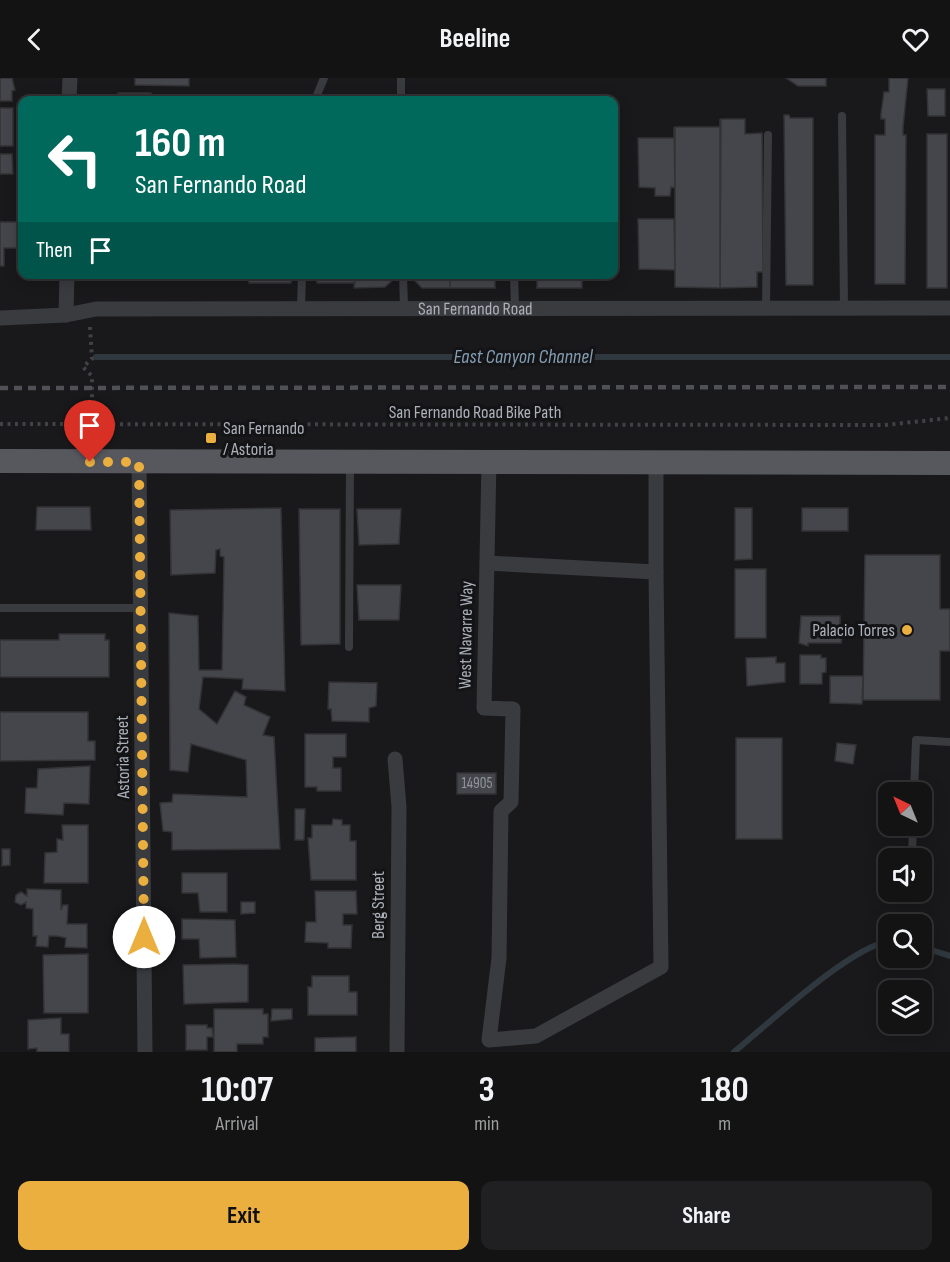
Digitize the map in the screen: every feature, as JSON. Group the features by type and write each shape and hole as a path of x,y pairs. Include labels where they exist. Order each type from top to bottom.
{"main road":[{"path":"0,461 950,463"}],"street":[{"path":"69,96 70,78"},
{"path":"66,315 67,279"},
{"name":"San Fernando Road","path":"0,318 66,315 89,310 404,307 950,308"},
{"name":"Astoria Street","path":"139,462 145,1052"},
{"name":"West Navarre Way","path":"489,462 484,708 513,709 511,802 501,812 499,958 489,1040 536,1036 661,967 656,572"},
{"path":"487,563 656,572 656,462"},
{"name":"Berg Street","path":"394,759 399,807 397,1052"}],"lane":[{"path":"317,96 324,78"},
{"path":"401,78 401,96"},
{"path":"842,116 844,308"},
{"path":"766,308 768,135"},
{"path":"301,308 302,279"},
{"path":"403,279 404,307"},
{"path":"514,279 515,308"},
{"path":"350,462 350,647"},
{"path":"0,608 141,608"},
{"path":"914,782 916,740 950,742"}],"path":[{"path":"89,310 92,359 83,367 92,376 92,400 81,409 93,424 93,433"},
{"name":"San Fernando Road Bike Path","path":"0,424 873,425 950,417"}],"building":[{"path":"0,78 12,78 15,90 12,91 12,101 0,101"},
{"path":"135,78 189,78 189,86 135,85"},
{"path":"786,78 826,78 826,86 798,86"},
{"path":"889,78 908,78 903,127 903,135 906,135 905,284 875,284 875,135 885,135 885,119 881,119 881,114 884,92 889,92"},
{"path":"927,89 945,89 945,116 928,116"},
{"path":"118,93 151,93 151,96 118,96"},
{"path":"0,108 13,108 13,146 0,146"},
{"path":"784,115 789,115 790,118 813,118 813,285 786,285"},
{"path":"721,119 745,119 745,134 762,133 763,272 757,272 757,287 720,288"},
{"path":"674,127 675,188 671,187 670,196 655,196 655,188 639,187 638,138 674,138"},
{"path":"675,127 720,127 720,288 675,287"},
{"path":"927,134 947,134 947,288 927,288"},
{"path":"0,154 12,154 13,174 0,174"},
{"path":"638,219 674,219 675,270 639,269"},
{"path":"0,222 18,222 18,248 4,248 4,266 0,266"},
{"path":"249,279 291,279 291,283 249,283"},
{"path":"317,279 355,279 355,283 317,283"},
{"path":"355,279 394,279 385,287 354,288"},
{"path":"413,279 450,279 450,288 422,288"},
{"path":"450,279 495,279 495,288 450,288"},
{"path":"537,279 582,279 582,288 537,288"},
{"path":"37,507 90,507 91,530 36,530"},
{"path":"281,508 285,691 242,689 243,679 203,677 199,709 217,724 235,691 246,697 244,705 270,717 263,735 274,737 280,849 172,850 172,832 163,831 160,803 172,802 173,794 247,797 246,760 191,744 188,772 170,770 169,613 198,616 199,670 222,670 224,557 220,556 220,549 216,550 215,573 171,575 170,510"},
{"path":"735,508 752,508 752,559 735,560"},
{"path":"802,508 848,508 848,531 802,531"},
{"path":"299,509 340,509 340,644 301,645"},
{"path":"357,509 401,509 399,544 359,545"},
{"name":"Palacio Torres","path":"865,555 940,555 940,609 950,609 950,651 940,651 940,700 863,700"},
{"path":"735,569 766,569 766,638 735,638"},
{"path":"357,585 401,585 399,620 359,620"},
{"path":"801,616 840,616 840,626 844,627 841,643 808,643 808,646 799,643"},
{"path":"59,634 105,634 105,640 109,640 109,677 0,677 0,640 59,640"},
{"path":"800,655 821,655 821,658 826,658 826,672 822,673 822,684 800,684"},
{"path":"776,657 776,663 785,663 785,682 747,686 746,658"},
{"path":"830,676 863,676 862,704 830,703"},
{"path":"329,682 377,683 376,706 369,708 369,722 332,721 331,709 328,709"},
{"path":"0,712 88,712 88,741 95,741 95,760 0,761"},
{"path":"305,734 346,734 346,757 333,757 333,768 341,768 341,791 317,791 317,787 305,787"},
{"path":"736,738 782,738 782,839 736,839"},
{"path":"837,743 856,745 853,764 835,761"},
{"path":"90,766 89,804 64,803 63,815 25,813 26,788 37,788 38,769"},
{"path":"457,773 496,773 496,794 457,794"},
{"path":"295,809 305,809 304,840 295,840"},
{"path":"333,819 342,820 342,825 350,825 350,841 356,841 356,880 311,880 308,838 312,838 312,825 332,825"},
{"path":"62,825 88,825 88,883 44,883 45,853 57,852 57,839 63,840"},
{"path":"2,849 10,849 10,865 2,866"},
{"path":"182,873 227,873 227,912 200,912 198,893 182,893"},
{"path":"27,889 61,890 61,910 63,905 68,905 67,924 87,924 87,948 65,947 66,938 57,936 49,936 48,947 36,946 37,936 33,936 33,909 26,908 26,902 21,905 15,902 16,895 21,892 27,896"},
{"path":"315,891 356,891 357,914 343,914 343,925 352,925 351,948 328,948 328,943 305,942 306,922 316,922"},
{"path":"241,902 255,902 255,913 241,914"},
{"path":"182,919 235,920 236,957 200,958 199,939 182,939"},
{"path":"88,954 88,1013 44,1013 43,955"},
{"path":"183,965 248,965 248,1002 184,1004"},
{"path":"312,976 349,976 349,992 357,992 357,1015 308,1015 308,987 312,987"},
{"path":"214,1009 263,1009 263,1014 268,1014 268,1037 263,1037 263,1044 237,1044 237,1052 214,1052"},
{"path":"272,1009 292,1009 292,1019 271,1021"},
{"path":"61,1018 61,1034 69,1034 69,1052 37,1052 37,1048 28,1049 28,1020"},
{"path":"186,1025 207,1025 207,1028 212,1028 213,1037 207,1037 207,1050 186,1050"},
{"path":"356,1037 356,1052 315,1052 315,1038"}],"waterway":[{"name":"East Canyon Channel","path":"96,357 950,357"},
{"path":"734,1052 831,972 853,957 878,945"},
{"path":"932,950 950,956"}],"railway":[{"path":"0,388 950,387"}],"place":[{"name":"San Fernando / Astoria","path":"211,438"},
{"name":"Palacio Torres","path":"907,630"}],"route":[{"path":"90,462 139,462 144,937"}]}
